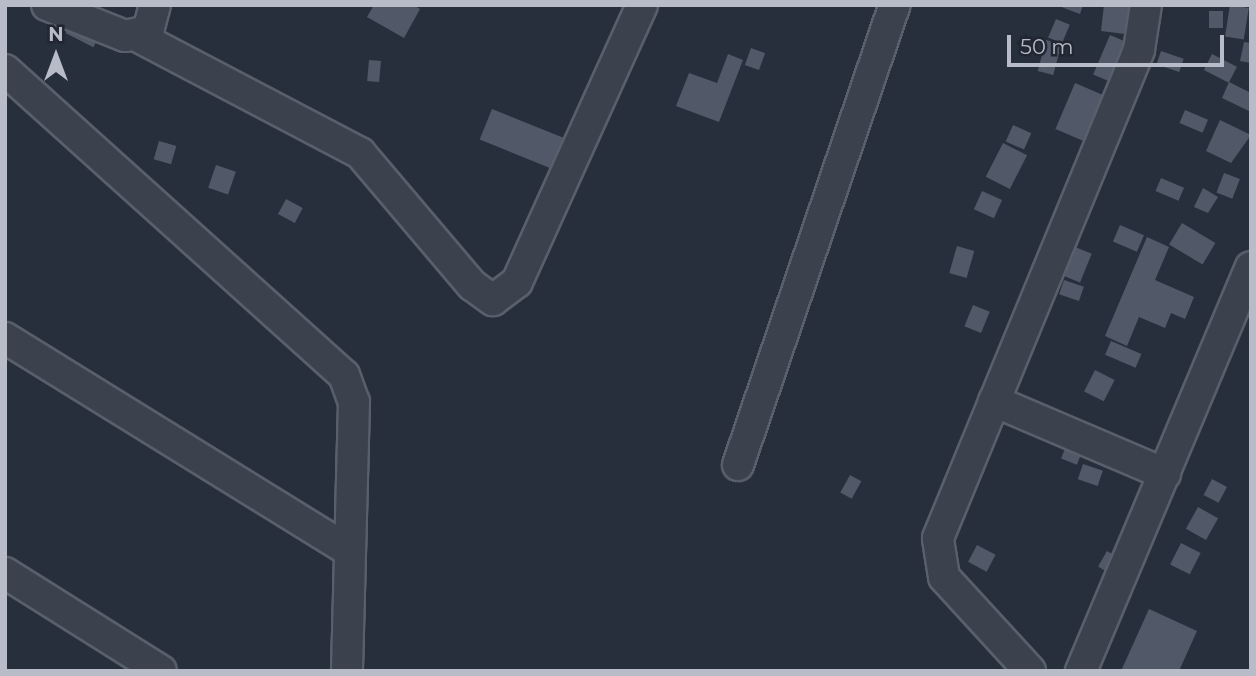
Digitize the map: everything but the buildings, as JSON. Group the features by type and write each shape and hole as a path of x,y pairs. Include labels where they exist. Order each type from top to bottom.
{"street":[{"path":"47,5 106,32 136,36 360,153 472,285 493,300 517,282 642,5"},
{"path":"136,36 148,31 155,5"},
{"path":"738,465 895,5"},
{"path":"1030,671 944,576 938,538 1139,50 1146,5"},
{"path":"5,70 344,375 354,402 348,550 347,671"},
{"path":"1081,671 1251,267"},
{"path":"5,338 348,550"},
{"path":"994,401 1165,474"},
{"path":"5,573 161,671"}]}
